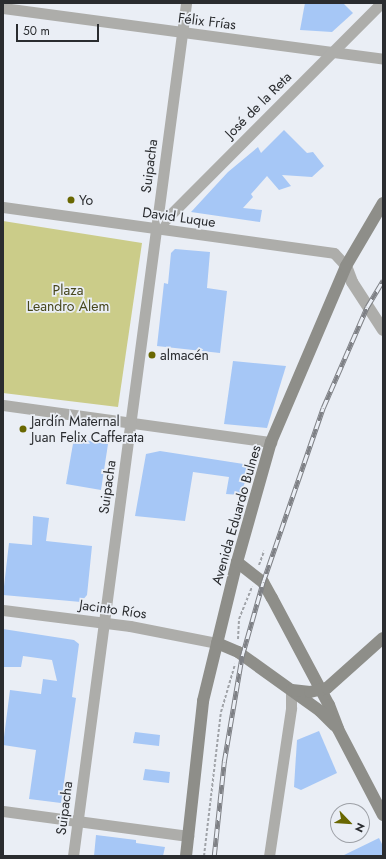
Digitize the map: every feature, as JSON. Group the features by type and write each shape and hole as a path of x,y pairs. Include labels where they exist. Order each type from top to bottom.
{"main road":[{"name":"Avenida Eduardo Bulnes","path":"186,856 203,701 237,562 271,442 346,266 383,203"},
{"path":"237,562 256,575 272,598 322,690 338,729 383,816"},
{"path":"291,690 322,690 383,638"},
{"path":"217,643 237,651 320,711 338,729"}],"street":[{"name":"Suipacha","path":"73,856 103,623 132,422 186,3"},
{"name":"José de la Reta","path":"156,228 381,3"},
{"name":"Félix Frías","path":"3,8 383,59"},
{"name":"David Luque","path":"3,207 334,253 346,266"},
{"path":"346,266 352,282 383,330"},
{"path":"3,406 132,422 271,442"},
{"name":"Jacinto Ríos","path":"3,610 103,623 217,643"},
{"path":"269,856 291,708 291,690"},
{"path":"3,811 188,836"}],"path":[{"path":"204,856 221,712 229,680 234,672 239,619 264,551"}],"green space":[{"name":"Plaza Leandro Alem","path":"3,221 142,243 118,407 3,393"}],"building":[{"path":"305,3 343,3 353,13 332,32 300,30"},
{"path":"284,130 307,153 313,152 324,166 312,177 282,175 291,186 279,190 267,176 251,194 253,197 243,208 262,210 260,222 191,212 228,172 258,147 261,153"},
{"path":"175,249 210,252 207,288 227,291 220,353 157,346 164,283 168,284 171,253"},
{"path":"233,361 286,366 267,428 224,424"},
{"path":"74,438 108,444 101,490 66,484"},
{"path":"160,451 250,465 241,495 226,494 229,477 193,472 185,521 135,516 146,454"},
{"path":"33,516 49,518 46,541 92,546 87,595 81,602 3,595 9,543 32,545"},
{"path":"3,629 74,640 79,644 72,697 76,698 61,803 29,799 36,750 3,745 10,690 41,694 43,679 57,681 52,660 23,656 21,667 3,667"},
{"path":"319,731 337,773 301,790 294,787 297,740"},
{"path":"135,732 160,735 159,746 133,743"},
{"path":"145,769 170,772 169,783 143,780"},
{"path":"96,835 136,840 136,843 165,847 163,856 94,856"},
{"path":"379,838 383,846 383,856 342,856 370,843"}],"railway":[{"path":"214,856 224,762 242,656 263,582 323,408 367,307 383,280"}],"place":[{"name":"Yo","path":"71,200"},
{"name":"almacén","path":"152,355"},
{"name":"Jardín Maternal Juan Felix Cafferata","path":"23,429"}]}
